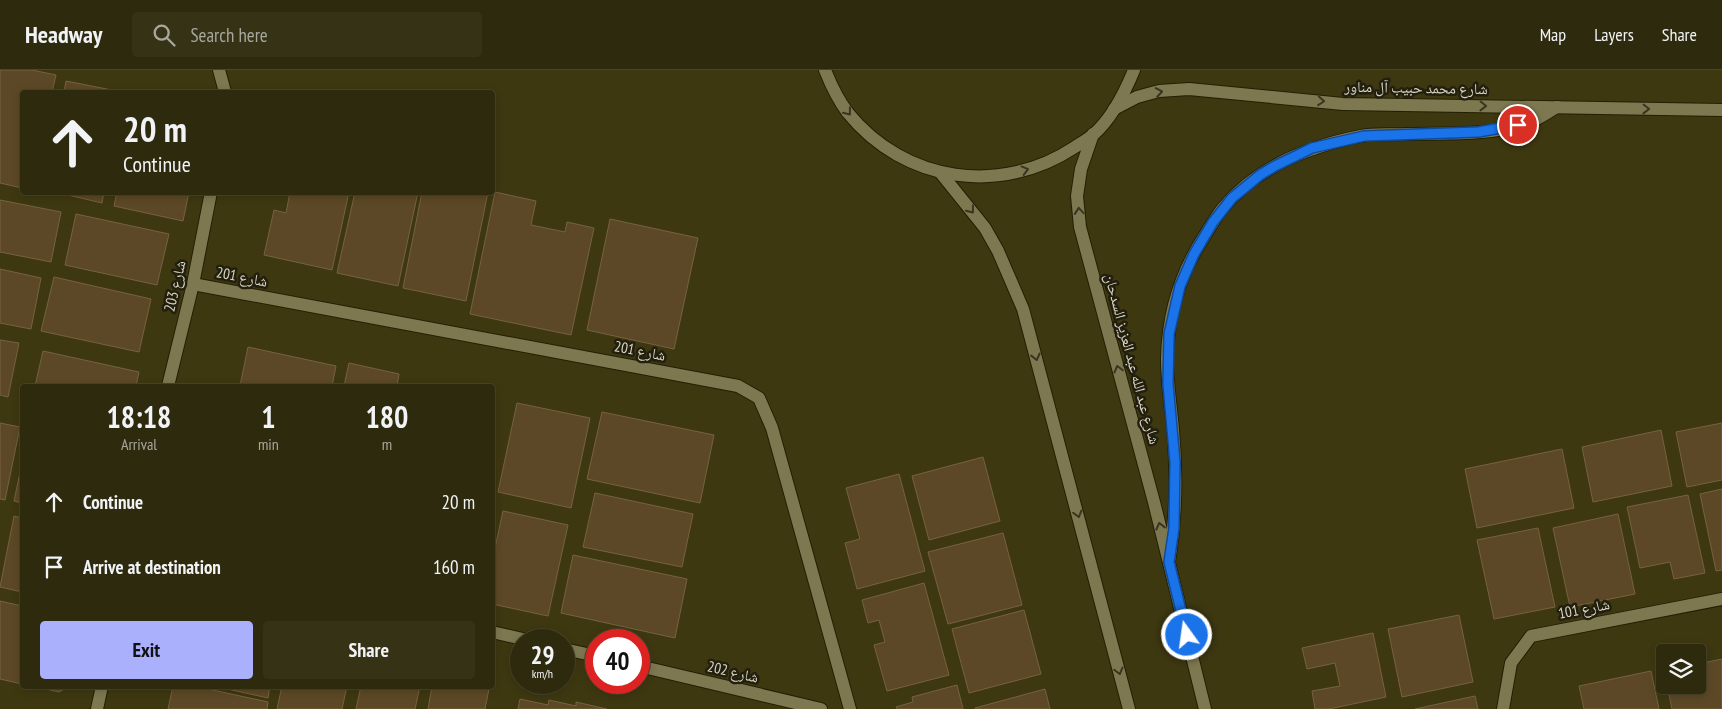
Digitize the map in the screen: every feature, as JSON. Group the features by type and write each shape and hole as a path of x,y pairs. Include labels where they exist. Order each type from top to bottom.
{"street":[{"path":"219,70 224,90"},
{"path":"825,70 833,89 848,113 867,133 913,163 940,172 976,177 1014,173 1049,162 1093,134 1114,109 1128,86 1134,70"},
{"name":"شارع محمد حبيب آل مناور","path":"1114,109 1138,97 1159,91 1189,89 1344,104 1722,110"},
{"path":"1169,562 1174,528 1175,462 1168,384 1169,334 1180,286 1188,266 1221,210 1232,198 1260,175 1312,148 1364,136 1478,132 1506,129 1532,121 1557,108"},
{"name":"شارع عبد الله عبد العزيز السدحان","path":"1093,134 1081,169 1077,196 1080,227 1169,562 1205,709"},
{"path":"940,172 986,228 1023,308 1129,709"},
{"name":"شارع 203","path":"168,384 193,284 210,195"},
{"name":"شارع 201","path":"193,284 738,386 759,398 772,428 850,709"},
{"name":"شارع 101","path":"1503,709 1511,663 1531,636 1722,599"},
{"path":"495,633 510,636"},
{"name":"شارع 202","path":"650,669 820,709"},
{"path":"98,709 101,689"}],"building":[{"path":"0,70 32,70 56,75 52,90 20,90 20,188 0,183"},
{"path":"66,81 112,90 64,90"},
{"path":"495,192 536,201 531,225 565,232 567,222 594,228 571,335 470,314"},
{"path":"68,195 103,195 102,203"},
{"path":"116,195 188,195 183,221 114,206"},
{"path":"289,195 348,195 332,270 264,255 274,210 286,213"},
{"path":"354,195 417,195 398,286 337,273"},
{"path":"421,195 487,195 466,301 403,288"},
{"path":"0,200 61,212 51,262 0,252"},
{"path":"76,214 169,234 157,285 65,265"},
{"path":"610,219 698,238 674,349 587,330"},
{"path":"0,269 41,278 31,329 0,323"},
{"path":"54,277 151,299 139,352 41,331"},
{"path":"0,340 19,343 8,397 0,395"},
{"path":"248,347 336,366 332,384 240,384"},
{"path":"43,351 139,372 136,384 35,384"},
{"path":"349,363 399,374 397,384 344,384"},
{"path":"517,403 590,418 571,508 498,492"},
{"path":"602,412 714,435 700,503 587,479"},
{"path":"0,423 20,427 5,500 0,499"},
{"path":"1722,423 1722,480 1687,487 1676,432"},
{"path":"1661,430 1672,486 1593,502 1582,447"},
{"path":"1562,449 1574,508 1477,528 1465,469"},
{"path":"983,457 1000,521 929,540 912,476"},
{"path":"20,472 20,502 14,501"},
{"path":"899,474 925,571 857,589 845,543 860,539 846,488"},
{"path":"1722,489 1722,570 1716,571 1700,494"},
{"path":"595,493 693,514 682,567 583,547"},
{"path":"1688,495 1705,573 1674,579 1670,562 1640,568 1627,507"},
{"path":"503,511 568,525 548,616 495,605 495,548"},
{"path":"1618,514 1635,594 1570,607 1553,528"},
{"path":"14,516 20,518 20,592 0,587"},
{"path":"1538,528 1555,607 1494,619 1477,540"},
{"path":"1003,533 1022,605 948,624 928,552"},
{"path":"573,555 687,579 675,638 650,633 650,629 634,629 561,613"},
{"path":"924,583 949,675 887,691 874,645 885,642 879,620 868,623 862,600"},
{"path":"0,601 20,606 20,684 0,679"},
{"path":"1024,610 1041,674 969,693 952,629"},
{"path":"1459,615 1473,682 1402,697 1388,629"},
{"path":"1373,633 1386,697 1329,709 1315,709 1312,691 1340,686 1335,663 1307,669 1302,648"},
{"path":"1722,659 1722,709 1672,709 1669,694 1706,694 1706,662"},
{"path":"1651,671 1659,709 1584,709 1579,686"},
{"path":"957,685 963,709 897,709 896,707 913,702 912,697"},
{"path":"46,689 64,689 59,692"},
{"path":"172,689 208,689 268,702 267,709 168,709"},
{"path":"228,689 270,689 268,698"},
{"path":"281,689 346,689 342,709 277,709"},
{"path":"360,689 419,689 415,709 356,709"},
{"path":"431,689 489,689 485,709 428,709"},
{"path":"1045,689 1050,709 975,709 975,708"},
{"path":"1475,696 1478,709 1415,709"},
{"path":"520,699 548,705 549,700 576,706 576,702 607,709 518,709"}],"route":[{"path":"1187,635 1169,562 1174,528 1175,462 1168,384 1169,334 1180,286 1194,254 1213,222 1221,210 1245,186 1275,166 1312,148 1364,136 1478,132 1506,129 1518,125"}]}
